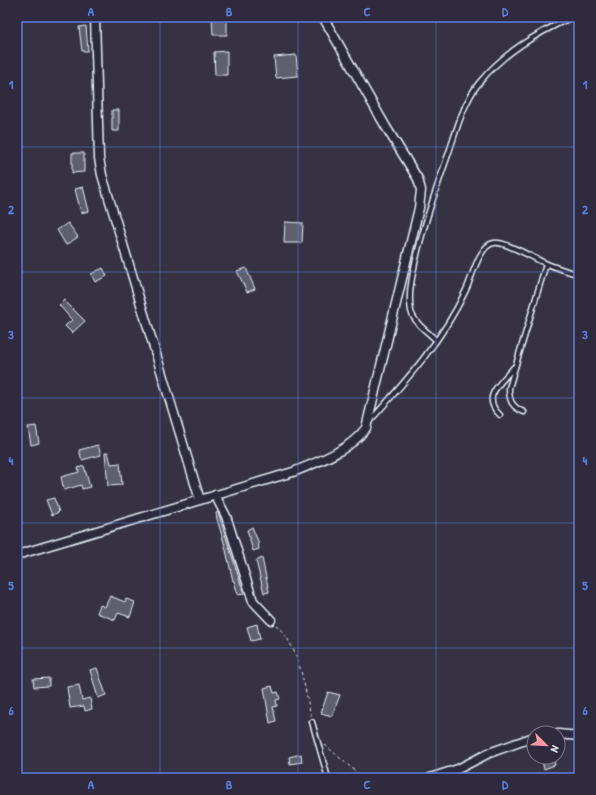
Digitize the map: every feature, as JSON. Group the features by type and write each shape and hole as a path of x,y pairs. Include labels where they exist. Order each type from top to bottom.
{"street":[{"path":"95,17 99,158 102,175 200,500"},
{"path":"17,555 200,500 316,463 336,453 358,437 367,424 421,190 418,179 386,127 323,17"},
{"path":"215,495 226,516 253,602 271,620"},
{"path":"566,735 579,736"},
{"path":"430,778 458,769 489,753 526,741"}],"lane":[{"path":"436,340 414,318 410,293 412,278 424,234 457,128 478,84 500,60 530,38 572,17"},
{"path":"367,424 410,376 436,340 466,291 482,250 490,244 501,243 546,264 579,275"},
{"path":"524,412 515,408 509,398 509,388 546,264"},
{"path":"500,415 494,410 491,402 491,395 515,366"},
{"path":"312,722 315,737 320,747 328,778"}],"path":[{"path":"271,620 286,636 294,652 312,722"},
{"path":"315,737 363,778"}],"building":[{"path":"212,17 227,17 227,35 213,35"},
{"path":"86,26 88,51 82,51 79,27"},
{"path":"227,51 227,75 215,75 214,52"},
{"path":"296,55 298,76 276,78 274,57"},
{"path":"112,110 119,110 119,131 112,131"},
{"path":"72,153 84,153 84,172 72,173"},
{"path":"83,187 89,211 81,213 75,189"},
{"path":"285,222 303,223 302,243 284,243"},
{"path":"68,223 78,237 66,245 57,230"},
{"path":"103,268 107,276 95,282 91,274"},
{"path":"246,268 255,289 247,292 237,271"},
{"path":"64,300 85,321 72,333 65,326 72,320 59,305"},
{"path":"36,426 39,443 31,445 28,427"},
{"path":"98,445 101,455 82,460 79,450"},
{"path":"108,452 111,464 120,463 122,485 108,486 105,453"},
{"path":"84,466 90,487 82,489 81,485 64,490 61,477 79,472 78,468"},
{"path":"54,498 59,512 52,515 46,500"},
{"path":"218,512 244,594 238,595 233,581 217,519 216,513"},
{"path":"252,527 258,541 259,549 253,551 247,530"},
{"path":"262,558 269,592 264,593 256,561"},
{"path":"110,596 125,602 126,599 135,602 130,617 118,613 115,620 97,613 100,605 105,607"},
{"path":"257,624 260,639 251,641 247,627"},
{"path":"97,668 106,695 98,698 90,670"},
{"path":"49,678 49,686 34,687 33,679"},
{"path":"79,685 82,700 90,698 92,709 85,711 84,706 70,708 67,687"},
{"path":"272,686 274,693 278,692 280,699 276,700 277,706 273,707 276,721 270,723 264,688"},
{"path":"328,692 340,695 332,716 321,713"},
{"path":"301,754 302,762 290,764 289,757"},
{"path":"543,765 555,765 544,769"}]}
